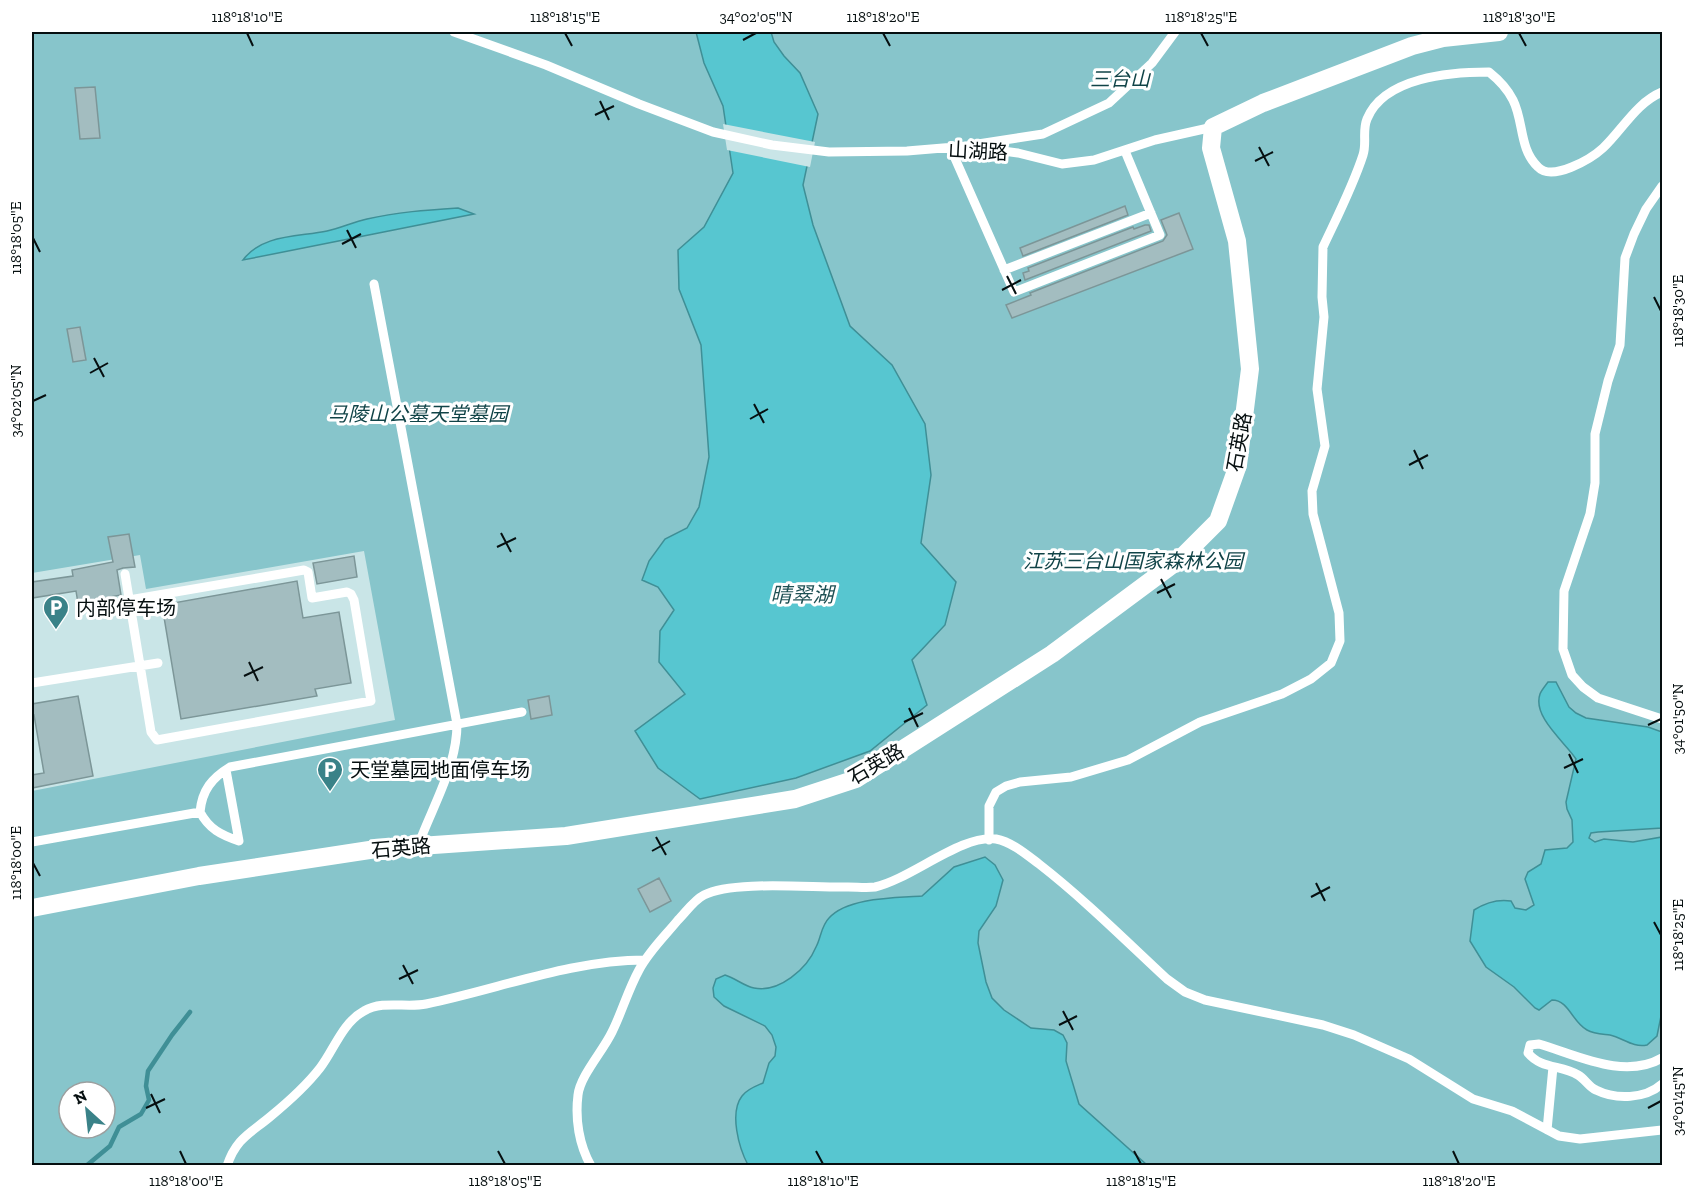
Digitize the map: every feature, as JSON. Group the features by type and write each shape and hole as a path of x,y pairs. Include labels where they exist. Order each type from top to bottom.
{"street":[{"name":"山湖路","path":"1213,127 1263,103 1412,46 1443,38 1499,32"},
{"name":"石英路","path":"32,908 199,876 376,849 566,836 795,799 856,779 1052,654 1180,559 1218,521 1238,465 1250,369 1237,241 1211,148 1213,127"}],"lane":[{"name":"山湖路","path":"454,32 546,65 713,132 772,145 829,152 907,151 967,146 1018,153 1062,164 1094,160 1155,140 1213,127"},
{"path":"967,146 1043,134 1108,103 1152,63 1175,32"},
{"path":"989,840 989,806 996,792 1006,786 1020,782 1071,777 1128,760 1200,722 1282,694 1311,679 1331,663 1340,641 1339,613 1313,514 1312,491 1325,446 1317,389 1324,317 1323,247 1364,152 1363,133 1368,117 1382,99 1422,78 1489,72 1501,82 1513,100 1530,160 1541,170 1554,172 1568,169 1601,150 1634,112 1650,98 1662,92"},
{"path":"950,147 1014,292 1160,235 1125,151"},
{"path":"1662,186 1646,209 1625,258 1620,345 1608,381 1596,434 1595,483 1590,514 1564,591 1563,649 1572,675 1582,687 1598,698 1662,719"},
{"path":"1004,270 1151,213"},
{"path":"374,284 457,724 457,741 449,770 418,846"},
{"path":"125,574 129,600 151,732 157,740 371,701 354,600 351,594 347,592 312,598 308,572 304,570 129,600"},
{"path":"32,683 158,663"},
{"path":"226,770 239,841 214,830 200,812 201,801 207,788 215,777 226,770 243,764 522,712"},
{"path":"32,842 200,812"},
{"path":"591,1166 579,1134 578,1094 584,1076 612,1032 645,960 703,895 722,889 755,886 874,887 913,872 956,849 982,840 997,839 1021,850 1064,884 1167,979 1185,992 1204,1000 1323,1025 1354,1035 1408,1059 1473,1099 1512,1111 1559,1136 1580,1139 1662,1130"},
{"path":"227,1166 233,1150 247,1133 271,1117 305,1084 321,1067 353,1018 365,1010 396,1004 423,1004 550,973 620,960 645,960"},
{"path":"1662,1058 1651,1065 1613,1066 1539,1044 1530,1045 1528,1053 1542,1064 1578,1075 1594,1090 1614,1096 1637,1096 1658,1088 1662,1084"},
{"path":"1547,1130 1553,1067"}],"green space":[{"name":"江苏三台山国家森林公园","path":"32,32 1662,32 1662,1165 32,1165 32,791 395,720 364,551 146,589 140,555 32,573"}],"water":[{"name":"晴翠湖","path":"696,32 771,32 774,42 800,73 818,114 803,185 813,225 850,326 892,365 925,424 931,475 921,543 956,582 945,625 912,660 927,705 870,751 796,778 700,799 658,768 635,731 685,694 659,662 660,631 674,610 658,587 642,580 649,561 665,539 687,528 699,507 709,457 701,345 679,289 678,250 704,227 733,173 723,106 704,63"},
{"path":"458,208 474,214 243,260 260,245 282,238 327,231 362,220 390,215"},
{"path":"1548,682 1556,682 1569,707 1586,718 1648,727 1662,732 1662,828 1598,832 1591,833 1589,838 1595,842 1604,839 1633,842 1662,837 1662,1011 1657,1036 1647,1045 1637,1045 1610,1035 1590,1031 1582,1026 1567,1007 1558,1001 1552,1000 1539,1010 1535,1008 1514,987 1486,967 1470,941 1474,910 1496,901 1511,901 1515,908 1526,910 1534,905 1525,879 1528,872 1541,864 1545,850 1567,848 1573,842 1572,820 1566,802 1576,759 1551,729 1541,712 1540,694"},
{"path":"985,857 995,865 1003,880 996,906 979,931 978,943 986,982 992,998 1004,1010 1031,1028 1054,1030 1063,1035 1067,1043 1066,1061 1079,1104 1147,1165 748,1165 741,1149 737,1130 738,1103 746,1091 763,1083 769,1063 775,1056 776,1047 772,1035 765,1026 724,1006 714,997 713,988 716,979 725,975 750,987 763,989 782,983 791,978 806,963 816,947 826,921 837,911 860,902 922,896 954,867"}],"pier":[{"path":"723,124 815,142 810,167 727,150"}],"building":[{"path":"95,87 100,138 80,139 75,88"},
{"path":"1125,206 1128,215 1023,256 1020,248"},
{"path":"1179,213 1193,249 1012,318 1006,305 1031,295 1030,293 1163,241 1167,235 1161,220"},
{"path":"1149,225 1151,231 1025,280 1023,273 1029,271 1028,268 1133,227 1134,229"},
{"path":"80,327 86,360 73,362 67,329"},
{"path":"129,534 135,567 117,570 121,595 78,603 76,591 32,598 32,582 73,576 72,570 113,562 108,537"},
{"path":"354,556 357,577 317,584 313,563"},
{"path":"297,581 303,618 339,612 351,683 315,689 317,696 181,719 162,605"},
{"path":"78,696 93,776 32,788 32,775 44,773 34,715 32,716 32,704"},
{"path":"549,696 552,715 531,719 528,700"},
{"path":"659,878 671,901 650,912 638,889"}],"waterway":[{"path":"86,1166 110,1146 119,1127 141,1114 149,1100 146,1086 148,1071 190,1012"}],"place":[{"name":"内部停车场","path":"56,631"},
{"name":"天堂墓园地面停车场","path":"330,793"}],"park label":[{"name":"三台山","path":"1120,79"},
{"name":"马陵山公墓天堂墓园","path":"418,414"}]}
